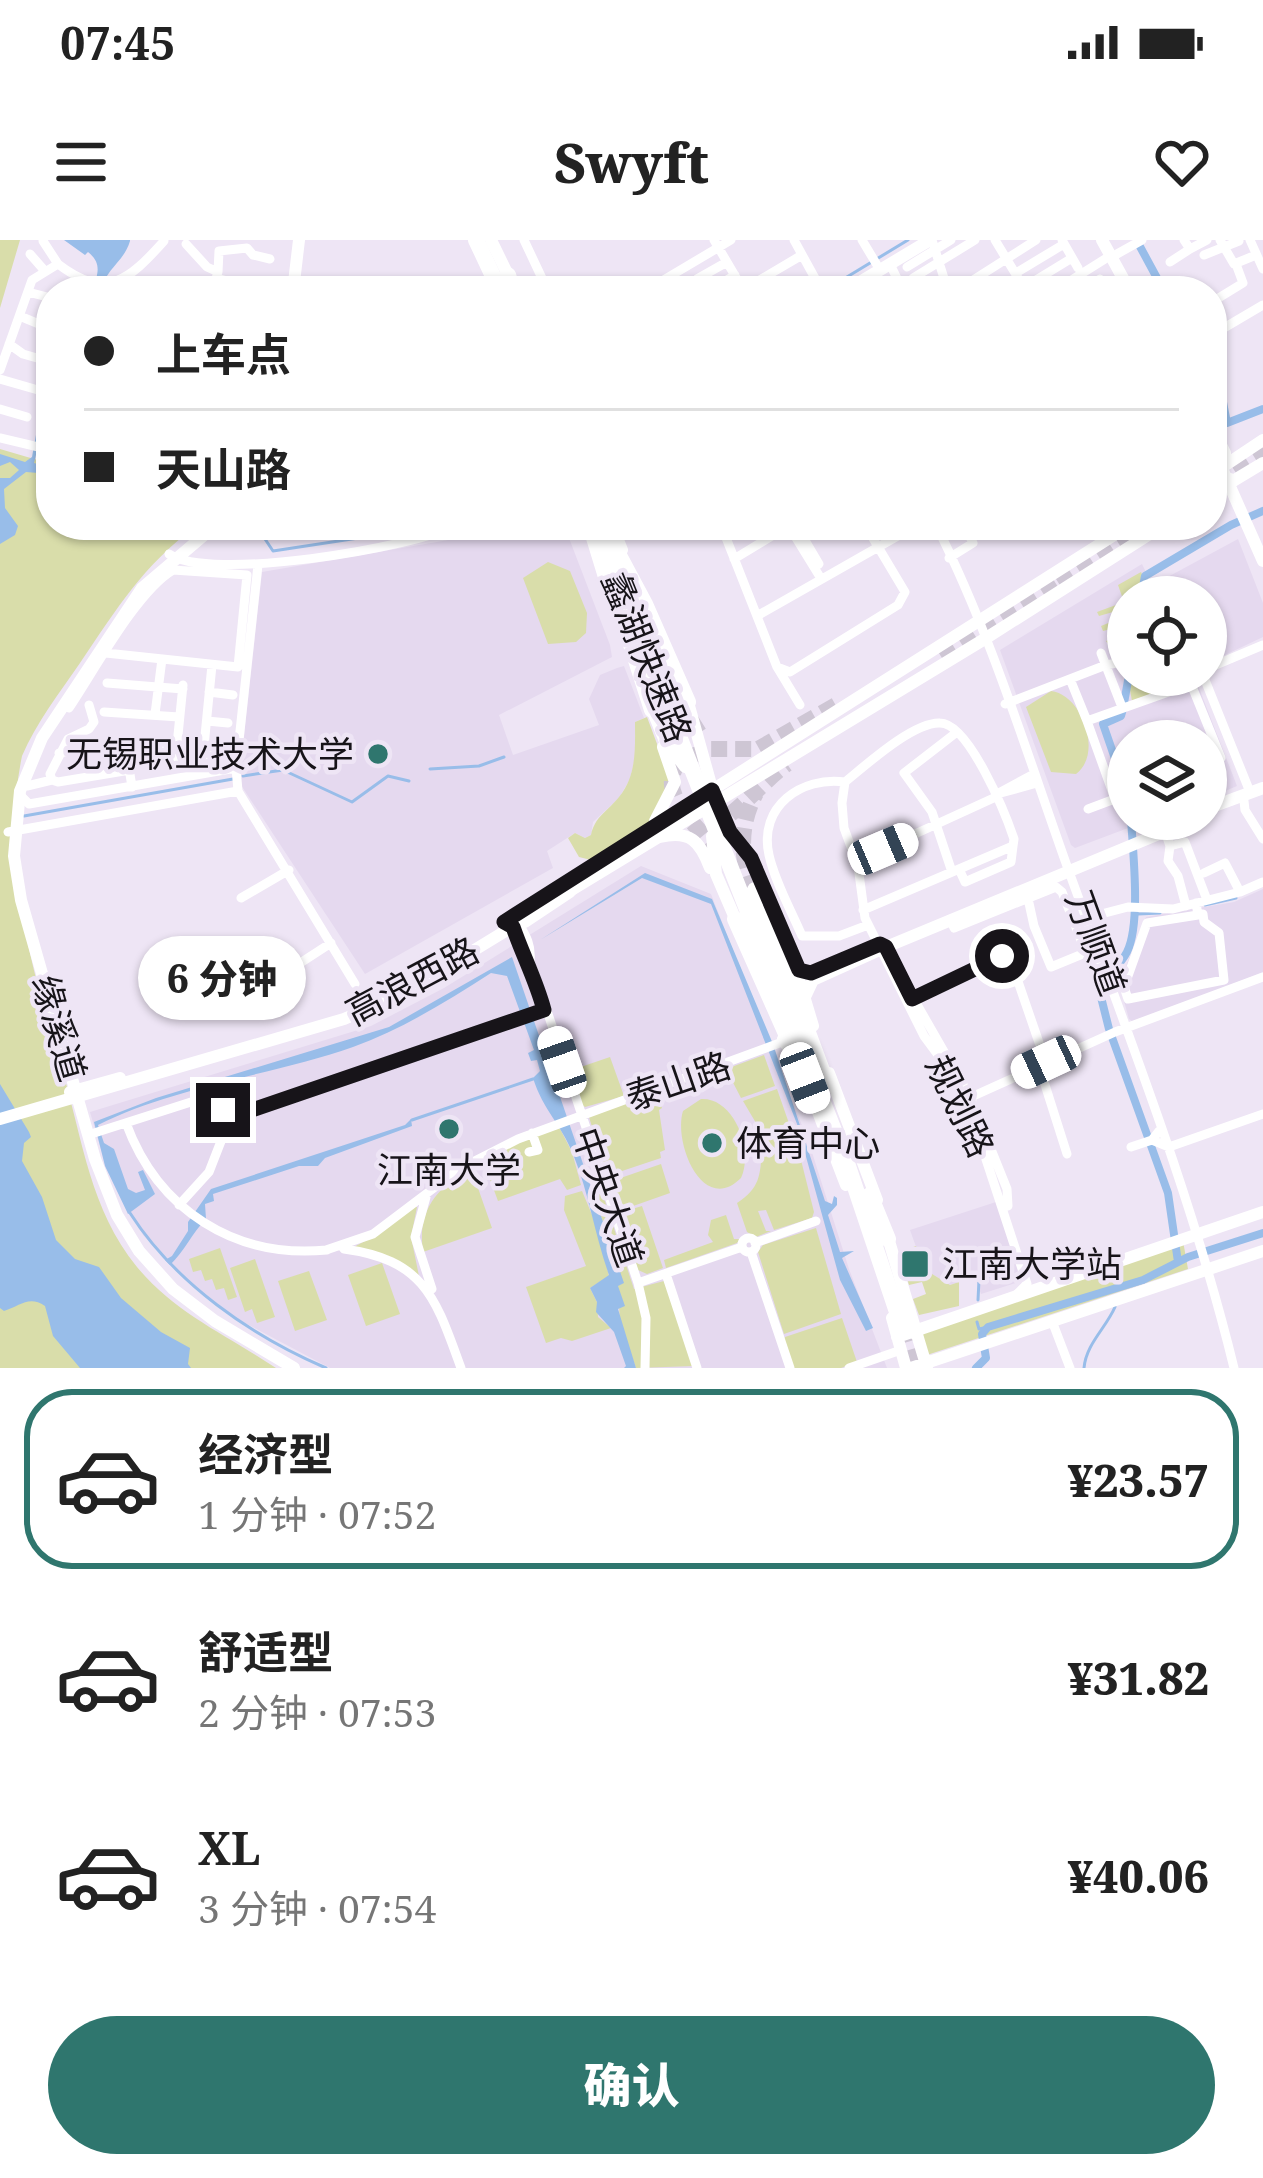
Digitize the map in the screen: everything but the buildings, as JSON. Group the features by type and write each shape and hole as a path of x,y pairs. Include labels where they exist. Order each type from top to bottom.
{"highway":[{"path":"480,240 500,276"},
{"path":"605,540 623,628 656,713"},
{"name":"蠡湖快速路","path":"606,540 745,914 847,1156"},
{"path":"608,540 683,701"},
{"path":"517,920 568,887"},
{"path":"759,890 833,1105"},
{"path":"745,914 780,1023 888,1239"},
{"name":"蠡湖快速路","path":"745,914 833,1105 905,1334"},
{"path":"754,940 807,1073"},
{"path":"847,1156 869,1243"}],"main road":[{"path":"291,276 295,240"},
{"path":"1106,240 1124,276"},
{"path":"1106,240 1126,276"},
{"path":"865,276 881,264 934,245"},
{"path":"1227,474 1263,440"},
{"path":"1227,474 1263,464"},
{"path":"1227,474 1263,541"},
{"path":"1249,518 1263,561"},
{"name":"缘溪道","path":"192,540 119,608 41,728 16,780 11,832 15,903 96,1184 111,1218 140,1262 172,1296 198,1317 284,1368"},
{"path":"604,540 621,633 664,739 684,765 700,804 712,836 716,874 724,889"},
{"path":"608,540 657,619 714,795 730,832 751,858 759,890 795,966 888,1239 905,1334 918,1367"},
{"path":"714,795 1106,540"},
{"path":"714,795 986,638 1140,540"},
{"name":"缘溪道","path":"11,832 42,738 124,610 171,556"},
{"path":"650,830 675,782 656,713"},
{"name":"高浪西路","path":"0,1116 352,1008 517,920 714,795"},
{"name":"高浪西路","path":"517,920 650,830 700,804"},
{"path":"642,844 674,833 690,836 703,848 714,878 745,914 775,1045 805,1078 918,1367"},
{"path":"805,998 813,980 1133,840"},
{"path":"949,917 1027,893 1066,866"},
{"path":"795,966 811,973 883,947"},
{"name":"缘溪道","path":"70,1096 94,1133 117,1216 148,1263 201,1311 294,1368"},
{"path":"905,1334 1263,1212"},
{"path":"918,1367 1207,1266 1263,1251"}],"street":[{"path":"524,240 541,276"},
{"path":"670,276 717,244 731,240"},
{"path":"792,240 812,276"},
{"path":"862,240 891,276"},
{"path":"910,273 934,245 951,240"},
{"path":"934,245 975,240"},
{"path":"977,276 1036,240"},
{"path":"1170,262 1187,245 1207,240"},
{"path":"1250,240 1263,269"},
{"path":"43,241 58,264 84,276"},
{"path":"136,276 164,241 175,247 187,242 220,276"},
{"path":"999,241 1017,276"},
{"path":"1222,242 1228,247 1239,241"},
{"path":"1016,273 1063,242 1075,263 1050,276"},
{"path":"1081,276 1139,242"},
{"path":"1204,255 1222,242"},
{"path":"1222,242 1243,283 1227,293"},
{"path":"217,275 219,250 251,244 253,255 270,259"},
{"path":"717,244 735,275"},
{"path":"934,245 943,276"},
{"path":"30,254 39,270"},
{"path":"1236,264 1256,255"},
{"path":"768,276 801,256"},
{"path":"708,276 728,262"},
{"path":"36,389 0,374 39,270 58,264"},
{"path":"28,292 36,294"},
{"path":"1227,325 1263,304"},
{"path":"22,316 36,322"},
{"path":"8,344 36,358"},
{"path":"0,409 27,417"},
{"path":"0,438 36,448"},
{"path":"171,556 258,565 408,540"},
{"path":"727,540 777,667 800,705"},
{"path":"734,559 766,540"},
{"path":"800,540 822,582 886,540"},
{"path":"777,667 790,672 898,604 905,592 874,540"},
{"path":"878,546 889,540"},
{"name":"万顺道","path":"941,540 986,638 1105,973"},
{"path":"950,558 972,540"},
{"path":"258,565 236,768 238,791 355,984"},
{"path":"23,793 49,737 106,653 150,589 173,570 248,575 238,668 106,653"},
{"path":"757,616 822,575"},
{"path":"1227,661 1263,645"},
{"path":"1101,653 1122,706"},
{"path":"154,714 162,659"},
{"path":"203,756 212,664"},
{"path":"1007,704 1106,665"},
{"path":"1070,679 1107,763"},
{"path":"107,683 233,695"},
{"path":"177,745 182,688"},
{"path":"1087,721 1151,696"},
{"path":"1214,696 1255,794 1259,838"},
{"path":"52,780 68,739 94,722 89,705"},
{"path":"104,712 179,713 228,723"},
{"path":"868,925 839,936 802,936 768,854 768,832 789,794 804,784 825,779 845,782 907,736 938,722 957,732 998,795 1014,839 1011,862 964,883 938,825 904,773 957,732"},
{"path":"59,753 205,740"},
{"path":"132,787 134,764 226,752"},
{"path":"23,793 29,805 236,768"},
{"path":"23,793 52,780 130,770"},
{"path":"856,861 1034,779"},
{"path":"845,782 844,829 856,861 863,910 883,947"},
{"path":"11,832 238,791"},
{"path":"1088,808 1107,801"},
{"path":"1170,840 1168,861 1178,877 1197,906 1202,914 1204,922 1219,933 1226,975 1223,980 1128,999 1124,987 1147,923 1197,906 1240,892 1263,882"},
{"path":"1171,846 1186,842 1197,906"},
{"path":"1204,873 1225,863 1240,892"},
{"name":"万顺道","path":"1066,866 1105,973 1153,1142 1189,1239 1207,1266 1232,1368"},
{"path":"241,898 289,870"},
{"path":"863,910 955,871"},
{"path":"1085,953 1052,967 1034,926 1027,893 1056,887 1062,892 1092,968 1105,973"},
{"path":"1086,918 1136,906 1156,910 1197,906"},
{"name":"中央大道","path":"517,920 539,1012 638,1283 646,1318 645,1368"},
{"path":"284,968 291,969 331,944"},
{"name":"规划路","path":"883,947 949,1055 1007,1189 1011,1227 1030,1283 1038,1286"},
{"name":"规划路","path":"883,947 905,1002 970,1107 1027,1284 1017,1294"},
{"path":"912,999 1002,956 1010,958 1045,1065 1067,1154"},
{"path":"970,1107 1045,1065 1263,978"},
{"path":"94,1133 191,1102 232,1113 252,1110 539,1012"},
{"name":"万顺道","path":"1119,1033 1153,1142"},
{"name":"泰山路","path":"532,1133 775,1045"},
{"path":"179,1205 209,1172 232,1113"},
{"path":"1153,1142 1263,1114"},
{"path":"126,1123 146,1167 179,1205 205,1225 271,1250 362,1252 412,1276 436,1299"},
{"path":"326,1250 373,1234 459,1169 532,1133 538,1150 529,1152"},
{"path":"429,1192 415,1237 461,1368"},
{"path":"638,1283 816,1221"},
{"path":"749,1247 790,1368"},
{"path":"666,1274 698,1368"},
{"path":"1051,1322 1068,1368"},
{"path":"849,1368 905,1334"}],"shaded area":[{"path":"1238,539 1263,603 1263,637 1227,654 1227,576 1170,576"},
{"name":"无锡职业技术大学","path":"448,540 570,540 612,657 499,715 513,755 599,725 589,699 600,675 624,666 644,718 635,722 636,754 619,798 593,822 591,835 585,838 575,833 547,851 553,868 365,974 239,782 262,572"},
{"path":"1142,564 1148,576 1122,576"},
{"path":"1107,585 1107,696 1202,696 1211,720 1107,720 1107,836 1075,848 1000,650"},
{"path":"1227,760 1237,786 1227,790"},
{"name":"江南大学","path":"641,866 711,894 810,1146 887,1368 330,1368 226,1313 143,1235 106,1166 90,1112 371,1026 444,988"},
{"path":"1263,889 1263,972 1135,1023 1129,1019 1119,983 1146,917 1234,902"},
{"path":"999,1201 1025,1280 981,1294 975,1277 950,1285 924,1269 910,1230"}],"green space":[{"path":"0,240 20,240 0,308"},
{"path":"0,449 36,460 36,540 180,540 132,589 49,708 22,756 16,796 17,876 40,995 108,1222 137,1267 168,1298 276,1368 0,1368"},
{"path":"548,562 570,571 587,613 586,633 576,642 548,644 523,578"},
{"path":"1051,691 1072,703 1086,727 1088,753 1076,774 1051,772 1026,707"},
{"path":"647,717 672,784 659,812 591,860 579,857 568,838 575,833 585,838 591,835 599,818 625,789 634,761 635,722"},
{"path":"764,1055 775,1086 741,1098 726,1069"},
{"path":"610,1057 624,1096 585,1107 569,1071"},
{"path":"777,1089 814,1212 812,1218 774,1230 766,1210 758,1211 766,1231 771,1231 756,1237 747,1232 737,1203 757,1181 762,1150 773,1145 762,1147 756,1123 743,1101"},
{"path":"657,1092 665,1150 661,1158 607,1176 589,1117"},
{"name":"体育中心","path":"701,1099 723,1107 743,1140 741,1178 727,1187 714,1188 703,1182 682,1140 683,1111"},
{"path":"557,1123 581,1185 567,1190 560,1179 498,1201 482,1158"},
{"path":"661,1164 670,1193 619,1211 609,1182"},
{"path":"471,1168 492,1228 423,1252 423,1224 432,1202"},
{"path":"600,1186 634,1289 664,1281 694,1366 636,1368 620,1324 618,1285 623,1283 592,1189"},
{"path":"582,1191 598,1229 609,1276 590,1288 598,1317 611,1328 572,1341 561,1338 546,1343 526,1287 586,1266 564,1210 565,1196"},
{"path":"642,1206 663,1268 647,1274 638,1270 619,1213"},
{"path":"417,1207 411,1237 419,1276 354,1247 385,1230"},
{"path":"726,1215 734,1239 740,1239 737,1243 666,1268 664,1260 713,1242 708,1235 711,1220"},
{"path":"816,1228 841,1314 784,1334 758,1252 763,1245"},
{"path":"1183,1241 1188,1269 927,1355 922,1332"},
{"path":"916,1246 924,1269 950,1285 959,1282 959,1306 919,1315 913,1299 926,1294 922,1282 909,1285 899,1252"},
{"path":"220,1248 237,1297 228,1300 224,1288 216,1290 201,1270 193,1272 189,1259"},
{"path":"255,1259 275,1317 257,1323 252,1309 245,1312 230,1268"},
{"path":"382,1263 400,1314 366,1326 348,1275"},
{"path":"309,1271 327,1320 295,1331 278,1281"},
{"path":"842,1318 857,1362 841,1368 792,1368 785,1337"}],"water":[{"path":"64,240 130,240 107,276 97,276 96,261 88,252 85,255"},
{"path":"36,435 36,473 26,472 4,489 5,508 18,526 15,535 0,544 0,478 10,478 19,470 10,462 0,466 0,454 25,462 32,457"},
{"path":"645,873 712,899 773,1044 825,1201 832,1204 837,1198 828,1215 840,1252 854,1251 842,1258 873,1328 866,1331 840,1280 797,1124 711,904 642,878 540,940"},
{"path":"512,957 624,1283 618,1286 625,1306 618,1309 636,1368 624,1368 614,1332 596,1312 590,1288 609,1275 573,1154 533,1078 540,1071 537,1060 531,1061 528,1053 534,1050 507,976 491,973 407,1023 353,1047 190,1091 98,1125 104,1143 114,1149 128,1189 145,1190 138,1172 143,1170 155,1194 128,1214 105,1166 94,1122 156,1098 389,1027"},
{"path":"0,1084 31,1137 24,1143 22,1161 42,1197 56,1240 75,1259 99,1267 121,1298 161,1332 190,1348 191,1368 80,1368 53,1336 45,1306 29,1301 4,1311 0,1308"},
{"path":"411,1119 412,1126 325,1158 318,1166 299,1166 213,1194 214,1201 205,1204 206,1219 170,1265 165,1260 172,1256 211,1189 405,1125"}],"waterway":[{"path":"849,276 908,240"},
{"path":"1137,241 1156,276"},
{"path":"1227,423 1263,409"},
{"path":"1227,527 1263,511"},
{"path":"266,540 273,551 345,540"},
{"path":"1145,576 1206,540"},
{"path":"1124,703 1125,696"},
{"path":"1112,720 1123,709"},
{"path":"1107,722 1103,724 1107,736"},
{"path":"430,769 479,766 504,757"},
{"path":"243,776 283,770 352,802 388,776 409,781"},
{"path":"24,816 233,779"},
{"path":"1132,840 1131,940 1099,989 1168,1193 1178,1262"},
{"path":"1205,905 1236,898"},
{"path":"1138,914 1160,913"},
{"path":"412,1120 533,1079"},
{"path":"130,1213 169,1262 217,1305 270,1340 326,1368"},
{"path":"976,1368 986,1358 982,1334 988,1327 1143,1280 1188,1257 1263,1233"},
{"path":"978,1300 979,1280 1006,1270"},
{"path":"1084,1368 1088,1351 1115,1307"},
{"path":"977,1322 979,1329 988,1327"}],"tunnel":[{"path":"1227,471 1263,448"},
{"path":"1056,579 1117,540"},
{"path":"942,658 1068,579"},
{"path":"678,699 699,733"},
{"path":"717,855 676,798 673,774 679,761 711,749 758,749 838,704"},
{"path":"710,826 787,764"},
{"path":"755,890 743,841 756,793"},
{"path":"568,885 647,834"},
{"path":"902,1327 914,1368"}],"place":[{"name":"无锡职业技术大学","path":"378,754"},
{"name":"江南大学","path":"449,1129"},
{"name":"体育中心","path":"712,1143"},
{"name":"江南大学站","path":"915,1264"}],"route":[{"path":"223,1110 252,1110 544,1010 530,961 513,927 504,922 712,790 730,832 751,858 799,970 811,973 880,944 886,947 912,999 1002,956"}]}
